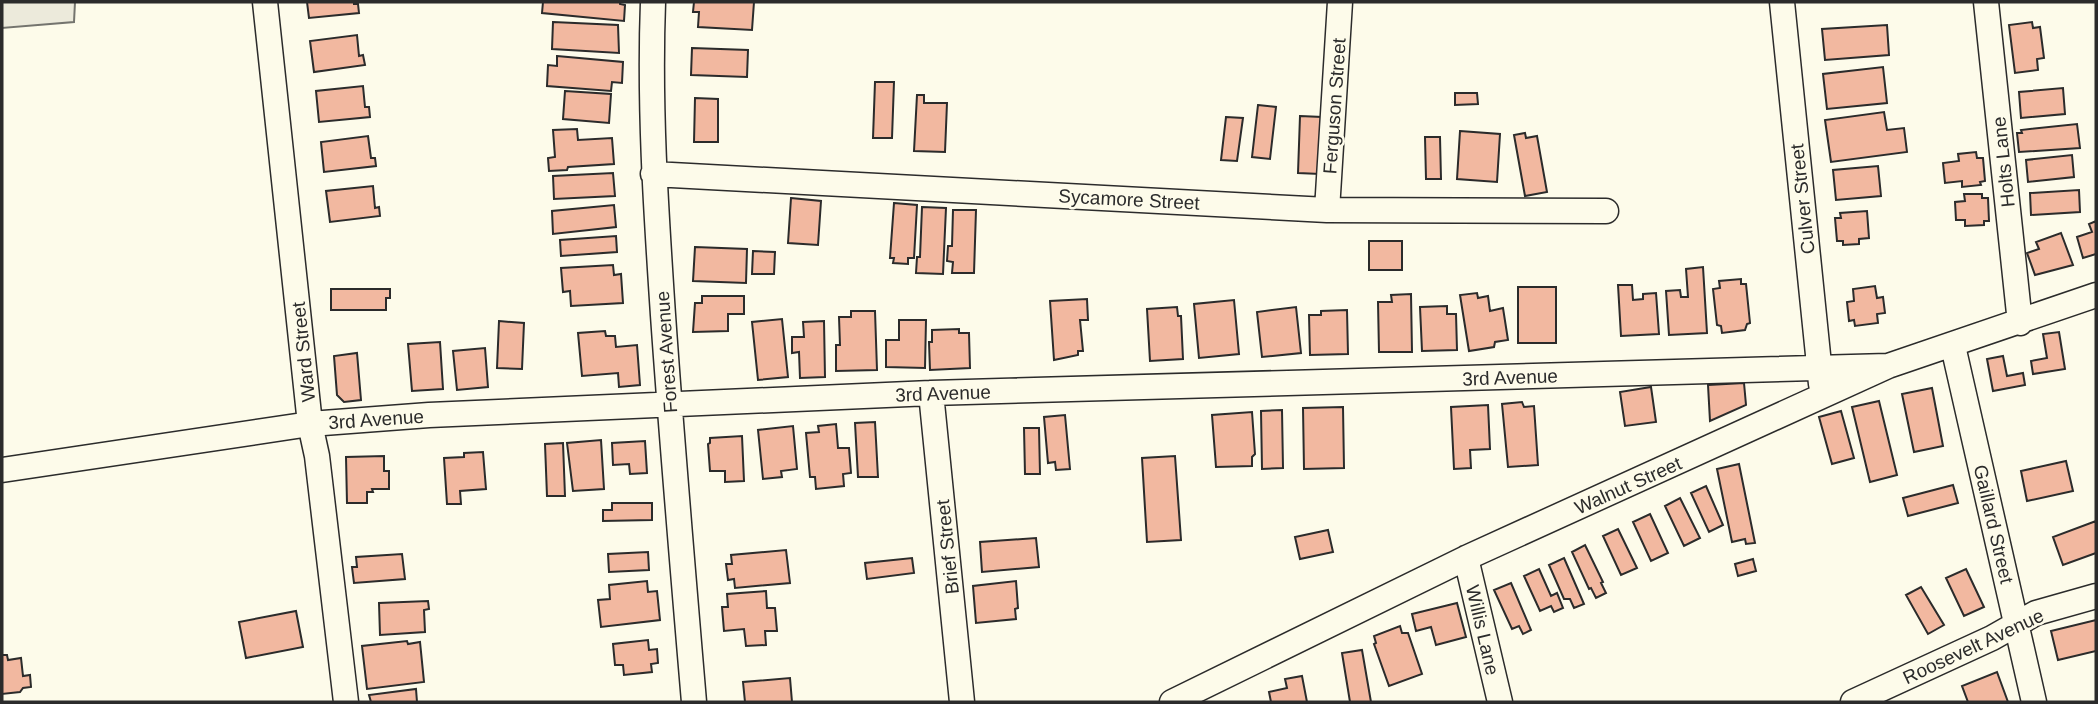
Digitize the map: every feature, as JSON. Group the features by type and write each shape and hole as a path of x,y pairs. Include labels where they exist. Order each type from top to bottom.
{"street":[{"name":"Ward Street","path":"265,2 310,424 317,456 346,702"},
{"name":"Forest Avenue","path":"653,2 650,72 653,174 694,702"},
{"name":"Ferguson Street","path":"1327,210 1340,2"},
{"name":"Culver Street","path":"1782,2 1822,396"},
{"name":"Holts Lane","path":"1986,2 2020,323"},
{"name":"Sycamore Street","path":"653,174 1327,210 1606,211"},
{"name":"Walnut Street","path":"1172,702 1466,558 1888,366 2096,295"},
{"name":"Gaillard Street","path":"1953,346 2034,702"},
{"name":"3rd Avenue","path":"2,470 310,424 429,415 931,393 1888,366"},
{"name":"Brief Street","path":"931,393 962,702"},
{"name":"Willis Lane","path":"1466,558 1500,702"},
{"name":"Roosevelt Avenue","path":"1853,702 1992,638 2036,613 2096,596"}],"shaded area":[{"path":"2,2 75,2 74,22 2,28"}],"building":[{"path":"307,2 354,2 358,4 359,13 309,18"},
{"path":"543,2 620,2 625,5 624,21 542,13"},
{"path":"694,2 754,2 752,30 698,27 699,12 693,12"},
{"path":"553,22 618,25 619,53 552,49"},
{"path":"2032,22 2033,28 2040,27 2044,58 2037,59 2038,70 2015,73 2009,25"},
{"path":"1887,25 1889,55 1825,60 1822,29"},
{"path":"357,35 359,56 363,55 365,65 314,72 310,41"},
{"path":"692,48 748,50 747,77 691,75"},
{"path":"557,56 623,62 622,83 612,82 611,91 547,86 548,65 557,66"},
{"path":"1883,67 1887,103 1827,109 1823,74"},
{"path":"875,82 894,82 892,138 873,138"},
{"path":"363,86 365,107 369,107 370,117 319,122 316,91"},
{"path":"2063,88 2065,114 2021,118 2019,92"},
{"path":"565,91 611,94 609,123 563,119"},
{"path":"1455,93 1477,93 1478,104 1455,105"},
{"path":"917,95 924,95 924,103 947,103 945,152 914,151"},
{"path":"695,98 718,99 718,142 694,142"},
{"path":"1258,105 1276,107 1270,159 1252,157"},
{"path":"1884,112 1887,130 1904,128 1907,152 1831,162 1825,120"},
{"path":"1300,116 1322,117 1320,174 1298,173"},
{"path":"1226,117 1243,118 1237,161 1221,160"},
{"path":"2077,124 2080,148 2019,152 2017,133 2022,133 2021,130"},
{"path":"577,129 578,140 612,138 614,164 549,171 548,158 555,157 553,130"},
{"path":"1460,131 1500,134 1497,182 1457,179"},
{"path":"1525,133 1526,138 1537,136 1547,192 1525,196 1514,135"},
{"path":"368,136 371,158 375,158 376,166 324,172 321,142"},
{"path":"1425,137 1440,137 1441,179 1426,179"},
{"path":"1976,152 1977,158 1983,158 1985,181 1980,182 1981,185 1962,187 1962,181 1945,183 1943,163 1959,161 1958,154"},
{"path":"2072,155 2074,177 2028,182 2026,160"},
{"path":"1878,166 1881,196 1836,200 1833,170"},
{"path":"613,173 615,196 554,199 553,176"},
{"path":"373,186 375,208 379,207 380,216 330,222 326,191"},
{"path":"2079,190 2080,212 2031,215 2030,193"},
{"path":"1964,194 1982,194 1982,198 1988,198 1989,221 1984,221 1984,225 1965,226 1965,220 1956,220 1955,202 1965,201"},
{"path":"791,198 821,201 818,245 788,243"},
{"path":"894,203 917,205 914,258 908,258 908,264 893,263 894,258 890,258"},
{"path":"614,205 616,227 553,234 552,211"},
{"path":"922,207 946,208 943,274 916,273 917,257 920,257"},
{"path":"953,210 976,210 974,273 952,273 953,262 947,261 948,246 952,246"},
{"path":"1867,211 1869,238 1859,239 1859,244 1843,245 1843,241 1837,241 1835,218 1841,218 1840,213"},
{"path":"2096,221 2096,254 2083,258 2077,237 2092,232 2089,224"},
{"path":"2061,233 2073,265 2035,275 2027,253 2039,249 2036,242"},
{"path":"616,236 617,252 561,256 560,240"},
{"path":"1369,241 1402,241 1402,270 1369,270"},
{"path":"695,247 747,249 746,283 693,281"},
{"path":"753,251 775,252 774,274 752,274"},
{"path":"613,265 614,275 621,274 623,303 571,306 570,291 563,292 561,268"},
{"path":"1703,267 1707,333 1669,335 1666,291 1680,290 1681,297 1688,297 1686,269"},
{"path":"1741,279 1741,284 1746,284 1750,323 1745,330 1722,333 1721,326 1717,325 1713,289 1720,288 1719,281"},
{"path":"1618,285 1632,285 1633,300 1643,299 1643,294 1656,293 1659,334 1621,336"},
{"path":"1875,286 1877,298 1883,297 1885,313 1877,314 1878,323 1855,326 1854,320 1849,321 1847,302 1854,301 1853,289"},
{"path":"1518,287 1556,287 1556,343 1518,343"},
{"path":"331,289 390,289 390,298 386,298 386,310 331,310"},
{"path":"1477,293 1478,298 1488,296 1490,311 1503,308 1508,340 1495,342 1494,347 1469,351 1460,295"},
{"path":"1411,294 1412,352 1379,352 1378,302 1392,302 1391,295"},
{"path":"702,296 744,296 744,314 728,314 728,331 693,332 695,303 702,303"},
{"path":"1087,299 1088,320 1080,320 1083,351 1078,351 1078,355 1054,360 1050,301"},
{"path":"1234,300 1239,354 1199,358 1194,304"},
{"path":"1447,306 1447,314 1456,314 1457,350 1422,351 1420,307"},
{"path":"1177,307 1178,316 1181,316 1183,359 1150,361 1147,309"},
{"path":"1296,307 1301,353 1262,357 1257,312"},
{"path":"1347,310 1348,354 1310,355 1309,315 1321,315 1321,311"},
{"path":"851,311 875,311 877,370 836,371 836,345 840,345 839,317 851,317"},
{"path":"782,319 788,377 758,380 752,322"},
{"path":"899,320 926,320 925,368 886,367 886,340 899,340"},
{"path":"499,321 524,323 522,369 497,368"},
{"path":"824,321 825,377 800,378 799,352 792,353 792,337 804,337 803,322"},
{"path":"959,329 959,333 969,333 970,368 930,370 929,342 932,342 932,330"},
{"path":"605,331 606,336 615,336 616,347 637,345 640,385 619,387 618,373 582,376 578,333"},
{"path":"2059,332 2065,369 2033,374 2031,361 2047,358 2043,334"},
{"path":"440,342 443,389 412,391 408,344"},
{"path":"485,348 488,387 457,390 453,351"},
{"path":"357,353 361,400 344,402 337,395 334,356"},
{"path":"2003,356 2007,376 2023,373 2025,385 1993,391 1987,359"},
{"path":"1744,383 1746,405 1710,421 1708,385"},
{"path":"1651,387 1656,422 1625,426 1620,392"},
{"path":"1932,388 1943,446 1914,452 1902,394"},
{"path":"1879,401 1897,475 1870,482 1852,407"},
{"path":"1522,402 1524,407 1534,406 1538,465 1508,467 1502,404"},
{"path":"1488,405 1490,449 1470,450 1471,468 1454,469 1451,407"},
{"path":"1343,407 1344,468 1304,469 1303,408"},
{"path":"1282,410 1283,468 1262,469 1261,411"},
{"path":"1841,411 1854,458 1832,464 1819,417"},
{"path":"1252,412 1255,454 1252,457 1252,466 1216,467 1212,415"},
{"path":"1065,415 1070,469 1056,470 1055,462 1048,463 1044,417"},
{"path":"875,422 878,477 858,477 855,423"},
{"path":"836,424 838,448 849,448 851,473 843,474 844,486 816,489 815,477 810,477 806,433 819,432 818,426"},
{"path":"793,426 797,469 781,471 782,477 763,479 758,430"},
{"path":"1024,428 1039,428 1040,474 1025,474"},
{"path":"742,436 744,481 725,482 725,471 710,471 710,438"},
{"path":"601,440 604,489 573,491 567,443"},
{"path":"645,441 647,473 630,474 629,464 613,465 612,443"},
{"path":"563,443 565,496 547,496 545,444"},
{"path":"483,452 486,489 460,491 461,504 447,504 444,458"},
{"path":"384,456 384,471 389,471 389,489 372,489 373,492 367,492 367,503 347,503 346,457"},
{"path":"1175,456 1181,540 1147,542 1142,458"},
{"path":"2066,461 2073,491 2027,501 2021,471"},
{"path":"1739,464 1755,543 1746,544 1745,539 1732,542 1717,469"},
{"path":"1953,485 1958,503 1908,516 1903,498"},
{"path":"1706,486 1723,525 1709,532 1691,493"},
{"path":"1680,498 1700,538 1684,546 1665,506"},
{"path":"612,503 652,503 652,520 603,521 603,510 612,510"},
{"path":"1650,514 1668,553 1651,561 1633,522"},
{"path":"2096,521 2096,553 2063,565 2053,537"},
{"path":"1618,529 1637,568 1621,575 1603,536"},
{"path":"1328,530 1333,552 1300,559 1295,537"},
{"path":"1036,538 1039,567 982,572 980,542"},
{"path":"1585,545 1606,593 1596,598 1572,552"},
{"path":"786,550 790,583 735,588 734,579 728,580 726,564 732,564 731,555"},
{"path":"648,552 649,570 609,572 608,554"},
{"path":"402,554 405,579 354,583 352,567 357,567 356,557"},
{"path":"912,558 914,573 867,579 865,563"},
{"path":"1564,558 1584,604 1574,608 1570,599 1564,599 1549,565"},
{"path":"1753,559 1756,571 1738,576 1735,564"},
{"path":"1539,569 1551,596 1557,593 1563,608 1554,612 1551,606 1540,611 1524,576"},
{"path":"1966,569 1984,607 1964,616 1946,578"},
{"path":"647,581 648,592 657,591 660,620 601,627 598,600 610,599 609,585"},
{"path":"1016,581 1016,619 976,623 973,586"},
{"path":"1511,583 1531,630 1523,634 1519,626 1512,629 1494,590"},
{"path":"1921,587 1944,625 1928,634 1906,595"},
{"path":"766,591 767,608 775,608 777,631 765,631 766,645 746,646 744,629 724,631 722,607 728,607 727,594"},
{"path":"428,601 429,609 424,610 425,632 380,635 379,603"},
{"path":"1457,603 1466,637 1436,645 1431,627 1416,631 1412,614"},
{"path":"296,611 303,647 246,658 239,622"},
{"path":"2096,620 2096,651 2058,660 2051,631"},
{"path":"1400,626 1402,633 1408,633 1422,674 1389,686 1374,644 1374,636"},
{"path":"648,640 649,650 657,649 658,663 651,664 652,672 624,675 623,665 615,665 613,644"},
{"path":"407,641 408,644 420,642 424,682 367,689 362,646"},
{"path":"1362,650 1371,702 1350,702 1342,653"},
{"path":"2,655 7,655 8,660 21,658 23,676 30,675 31,687 23,688 20,692 2,694"},
{"path":"1997,672 2008,702 1968,702 1962,686"},
{"path":"1302,676 1307,702 1271,702 1269,692 1287,688 1285,679"},
{"path":"790,678 792,702 745,702 743,682"},
{"path":"416,689 417,702 371,702 369,695"}]}
